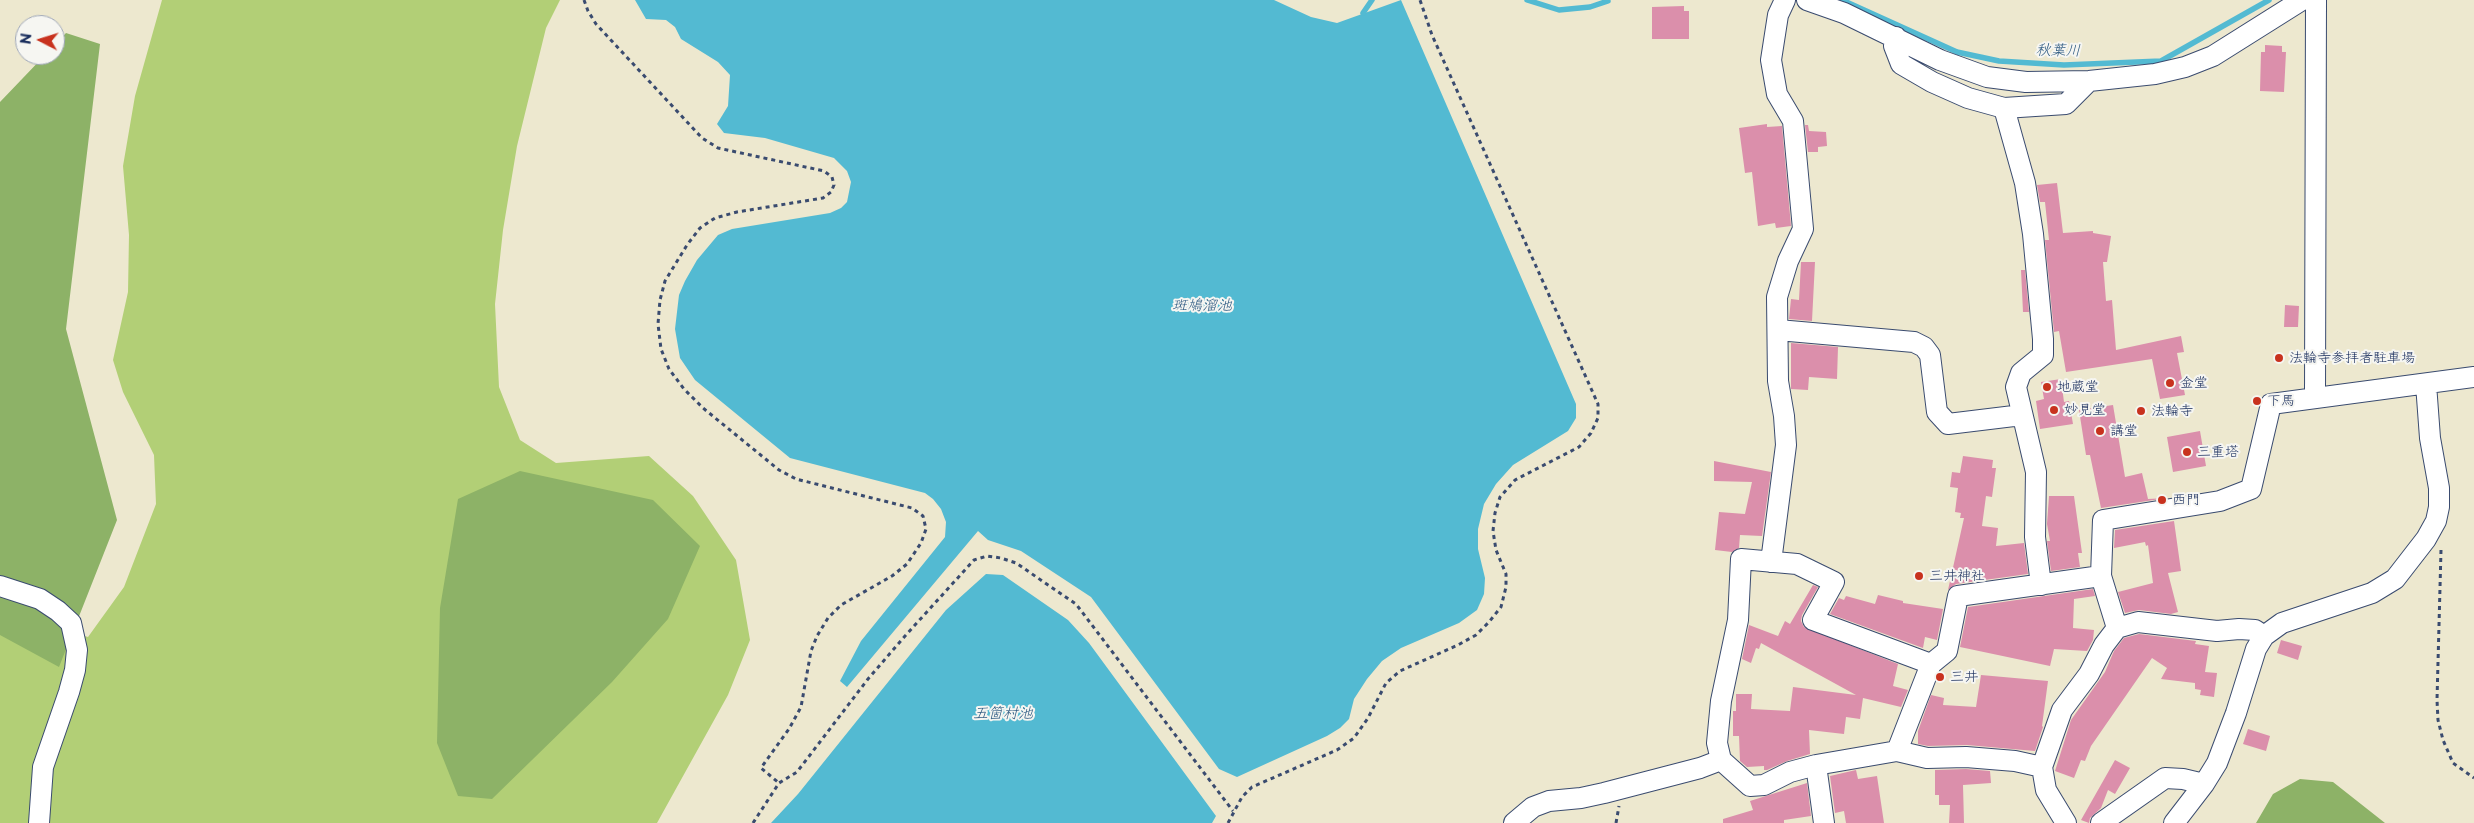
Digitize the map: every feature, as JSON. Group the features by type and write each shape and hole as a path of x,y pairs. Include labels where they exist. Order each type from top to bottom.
{"street":[{"path":"1771,562 1786,445 1784,416 1778,382 1777,297 1788,261 1803,229 1793,121 1777,94 1771,60 1778,15 1785,0"},
{"path":"1807,0 1844,12 1940,60 1987,77 2026,82 2089,81 2154,74 2185,67 2213,56 2302,0"},
{"path":"2315,396 2316,0"},
{"path":"1896,37 1894,46 1901,64 1932,82 1968,98 2004,108 2066,104 2089,81"},
{"path":"2004,108 2025,183 2033,234 2043,339 2042,355 2020,373 2016,387 2036,472 2035,537 2041,585"},
{"path":"1778,330 1914,342 1924,346 1930,355 1937,412 1948,424 2022,415"},
{"path":"2117,628 2101,576 2103,520 2220,502 2251,488 2270,404 2315,396 2474,377"},
{"path":"2174,823 2204,784 2217,762 2227,739 2256,649 2264,636 2282,623 2372,593 2395,579 2426,539 2436,521 2439,507 2439,488 2430,438 2426,384"},
{"path":"1931,664 1813,620 1834,582 1797,564 1742,559 1738,620 1721,700 1717,743 1721,760 1750,786 1764,785 1790,772 1816,765 1897,751 1927,758 1966,756 2015,761 2042,767"},
{"path":"1897,751 1931,664 1947,651 1958,596 2101,576"},
{"path":"0,586 40,599 58,611 72,623 77,650 75,670 69,692 43,768 39,823"},
{"path":"2066,823 2046,790 2042,767 2062,710 2089,674 2104,645 2117,628 2138,622 2217,631 2239,628 2256,630 2264,636"},
{"path":"1514,823 1533,806 1549,801 1581,798 1604,793 1700,768 1721,760"},
{"path":"1816,765 1824,823"},
{"path":"2102,823 2165,778 2183,779 2204,784"}],"path":[{"path":"584,0 596,24 702,138 718,148 824,171 832,176 834,185 823,198 737,212 715,218 700,228 665,281 660,300 658,324 661,349 669,369 684,389 703,408 779,470 804,481 912,508 923,516 926,529 921,543 907,564 892,576 841,605 828,618 817,636 811,651 800,707 790,730 761,768 779,783"},
{"path":"1228,823 1233,811 1252,787 1337,750 1354,738 1368,718 1386,683 1400,672 1476,635 1489,622 1501,606 1506,588 1506,574 1496,550 1493,531 1500,497 1515,480 1579,447 1591,433 1598,418 1598,404 1432,35 1420,0"},
{"path":"2426,539 2441,549 2438,720 2443,740 2453,763 2474,778"},
{"path":"753,823 762,806 779,783 797,772 868,679 905,636 974,560 986,556 1016,563 1076,604 1233,811"}],"green space":[{"path":"162,0 560,0 546,28 517,146 503,230 495,304 499,387 520,440 556,463 649,456 693,496 736,560 750,640 728,695 657,823 0,823 0,609 88,637 124,587 156,504 154,455 123,392 113,360 128,292 129,235 123,166 135,96"},
{"path":"65,34 100,44 66,329 117,520 59,667 0,635 0,102 35,65 65,65"},
{"path":"520,471 653,500 700,546 668,619 612,682 492,799 458,796 437,743 440,608 458,499"},
{"path":"2300,779 2333,782 2385,823 2256,823 2273,794"}],"water":[{"name":"斑鳩溜池","path":"635,0 1274,0 1311,17 1337,23 1401,0 1576,404 1576,418 1568,431 1513,465 1496,484 1484,504 1478,529 1478,549 1485,578 1484,594 1477,610 1459,623 1401,648 1382,661 1354,699 1349,719 1340,728 1327,736 1237,777 1219,769 1091,597 1021,551 988,540 978,531 847,687 840,681 861,641 945,537 946,522 941,509 925,493 790,458 695,380 680,358 675,329 679,295 685,281 697,260 718,235 732,229 830,213 841,208 847,202 851,182 847,171 834,158 765,138 724,133 717,124 728,106 730,75 718,62 681,39 675,27 666,20 646,19"},
{"name":"五箇村池","path":"986,574 1003,575 1068,620 1089,643 1216,816 1212,823 771,823 798,794 946,610"}],"building":[{"path":"1684,6 1684,11 1689,11 1689,39 1652,39 1652,7"},
{"path":"2265,45 2282,46 2282,52 2286,52 2284,92 2260,91 2261,52 2265,52"},
{"path":"1767,124 1767,127 1782,126 1791,226 1776,228 1775,223 1758,226 1752,172 1745,173 1739,128"},
{"path":"1805,125 1808,125 1809,131 1826,132 1827,146 1818,147 1818,152 1808,152"},
{"path":"2057,183 2063,233 2093,231 2093,233 2111,236 2107,262 2103,262 2106,301 2112,300 2116,350 2181,336 2184,352 2177,353 2185,395 2160,399 2152,359 2066,372 2059,331 2054,332 2045,240 2049,240 2045,202 2040,202 2037,185"},
{"path":"1801,262 1815,262 1812,321 1789,319 1791,299 1799,300"},
{"path":"2021,270 2025,270 2029,312 2023,312"},
{"path":"2285,305 2299,306 2298,327 2284,327"},
{"path":"1791,343 1838,347 1837,379 1809,377 1808,390 1791,389"},
{"name":"妙見堂","path":"2061,379 2064,402 2069,401 2073,424 2040,429 2036,401 2044,399 2041,382"},
{"path":"2113,405 2125,477 2142,473 2148,499 2167,498 2101,508 2090,455 2086,455 2079,410"},
{"name":"三重塔","path":"2200,431 2206,466 2173,472 2167,437"},
{"path":"1963,456 1993,460 1992,468 1996,468 1992,497 1986,496 1982,526 1998,528 1996,546 2024,543 2028,574 1956,584 1948,590 1964,518 1960,518 1961,513 1955,512 1958,488 1950,487 1952,472 1960,473"},
{"path":"1714,461 1771,472 1762,536 1740,535 1739,548 1732,552 1715,550 1719,512 1745,514 1752,482 1714,481"},
{"path":"2049,496 2074,496 2082,553 2078,553 2080,567 2051,571 2047,541 2050,541 2047,524"},
{"path":"2174,521 2181,571 2168,573 2178,612 2171,614 2139,610 2125,613 2118,592 2153,583 2148,545 2146,546 2145,542 2114,548 2115,530"},
{"path":"1813,585 1818,587 1802,615 1801,621 1804,627 1898,664 1893,686 1908,690 1901,707 1863,698 1860,719 1846,717 1844,734 1809,730 1810,754 1767,770 1764,770 1764,766 1747,767 1740,761 1739,736 1733,736 1733,711 1736,711 1736,694 1752,694 1751,709 1790,711 1793,687 1856,695 1761,643 1759,649 1756,648 1751,663 1742,659 1749,625 1778,636 1785,621 1790,624"},
{"path":"2093,589 2095,596 2074,599 2073,628 2094,630 2093,640 2087,651 2054,649 2050,666 1960,647 1968,607"},
{"path":"1878,595 1903,601 1903,603 1943,609 1937,640 1925,637 1923,648 1830,614 1839,598 1844,600 1846,596 1875,604"},
{"path":"2139,634 2196,641 2195,644 2209,646 2205,672 2217,673 2214,697 2200,695 2201,690 2195,689 2195,683 2161,679 2167,668 2152,658 2091,746 2085,761 2081,760 2074,778 2055,771 2071,720 2105,672 2114,651 2124,638"},
{"path":"2281,640 2302,646 2298,660 2277,653"},
{"path":"1981,675 2048,681 2043,727 2035,751 1967,745 1928,746 1918,744 1918,731 1931,695 1944,698 1943,705 1976,707"},
{"path":"2248,729 2270,736 2266,751 2243,744"},
{"path":"2115,760 2130,768 2115,794 2108,790 2101,808 2090,818 2089,823 2081,820"},
{"path":"1966,769 1990,771 1991,783 1963,785 1964,823 1949,823 1950,805 1939,805 1939,795 1935,795 1935,770"},
{"path":"1856,770 1858,779 1877,776 1884,823 1846,823 1844,811 1835,813 1830,776"},
{"path":"1807,783 1811,816 1784,820 1784,823 1723,823 1723,819 1753,810 1750,801"}],"waterway":[{"name":"秋葉川","path":"1363,13 1372,0"},
{"name":"秋葉川","path":"1527,0 1559,10 1590,7 1608,1"},
{"name":"秋葉川","path":"1842,0 1957,52 1999,61 2064,65 2161,61 2269,0"}],"place":[{"name":"法輪寺参拝者駐車場","path":"2279,358"},
{"name":"金堂","path":"2170,383"},
{"name":"地蔵堂","path":"2047,387"},
{"name":"下馬","path":"2257,401"},
{"name":"妙見堂","path":"2054,410"},
{"name":"法輪寺","path":"2141,411"},
{"name":"講堂","path":"2100,431"},
{"name":"三重塔","path":"2187,452"},
{"name":"西門","path":"2162,500"},
{"name":"三井神社","path":"1919,576"},
{"name":"三井","path":"1940,677"}]}
